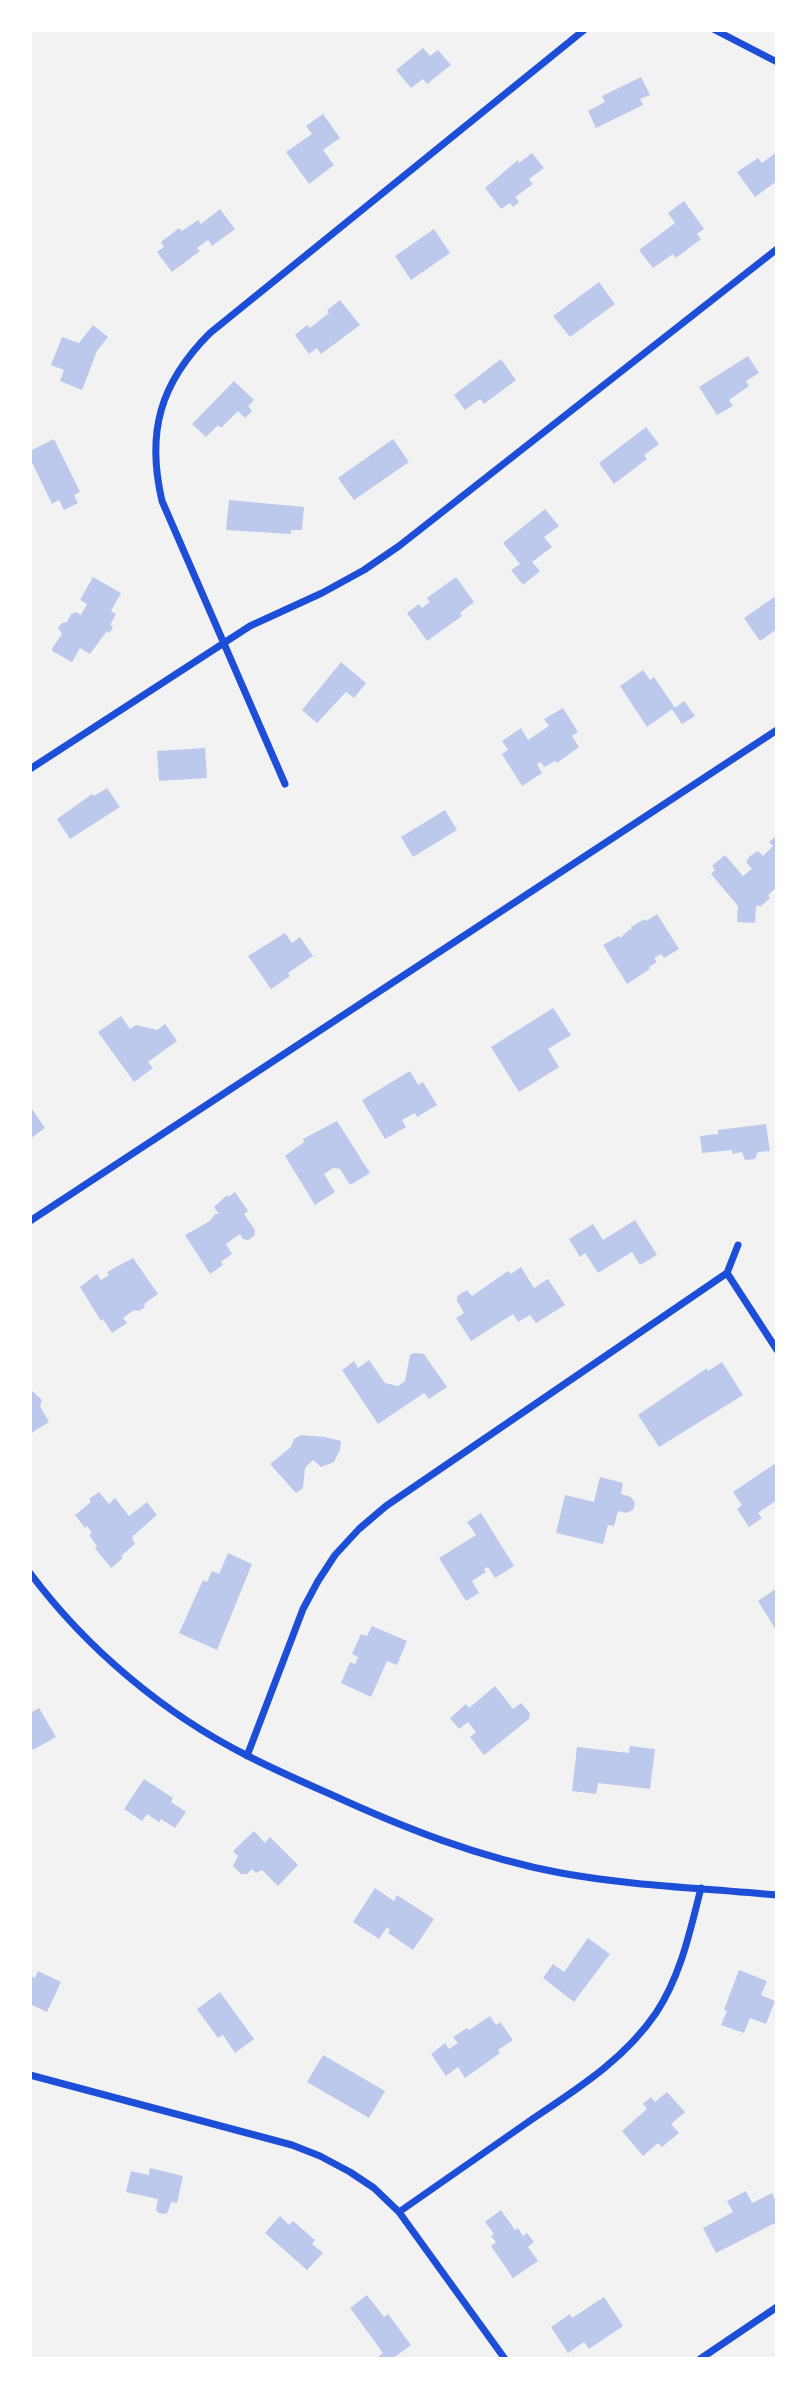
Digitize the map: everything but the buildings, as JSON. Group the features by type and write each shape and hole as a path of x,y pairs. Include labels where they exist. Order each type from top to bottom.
{"street":[{"path":"285,784 162,501 155,475 154,447 158,420 175,375 191,352 210,333 584,30"},
{"path":"715,30 777,62"},
{"path":"30,769 250,626 322,593 399,546 777,249"},
{"path":"30,1221 777,730"},
{"path":"247,1756 303,1609 335,1555 359,1529 386,1506 727,1273 738,1245"},
{"path":"727,1273 777,1350"},
{"path":"30,1573 71,1621 131,1678 177,1713 247,1756 390,1822 445,1843 560,1873 619,1882 777,1895"},
{"path":"399,2212 594,2077 637,2038 657,2012 673,1983 701,1888"},
{"path":"30,2075 292,2146 320,2156 366,2183 399,2212 505,2359"},
{"path":"700,2359 777,2307"}]}
